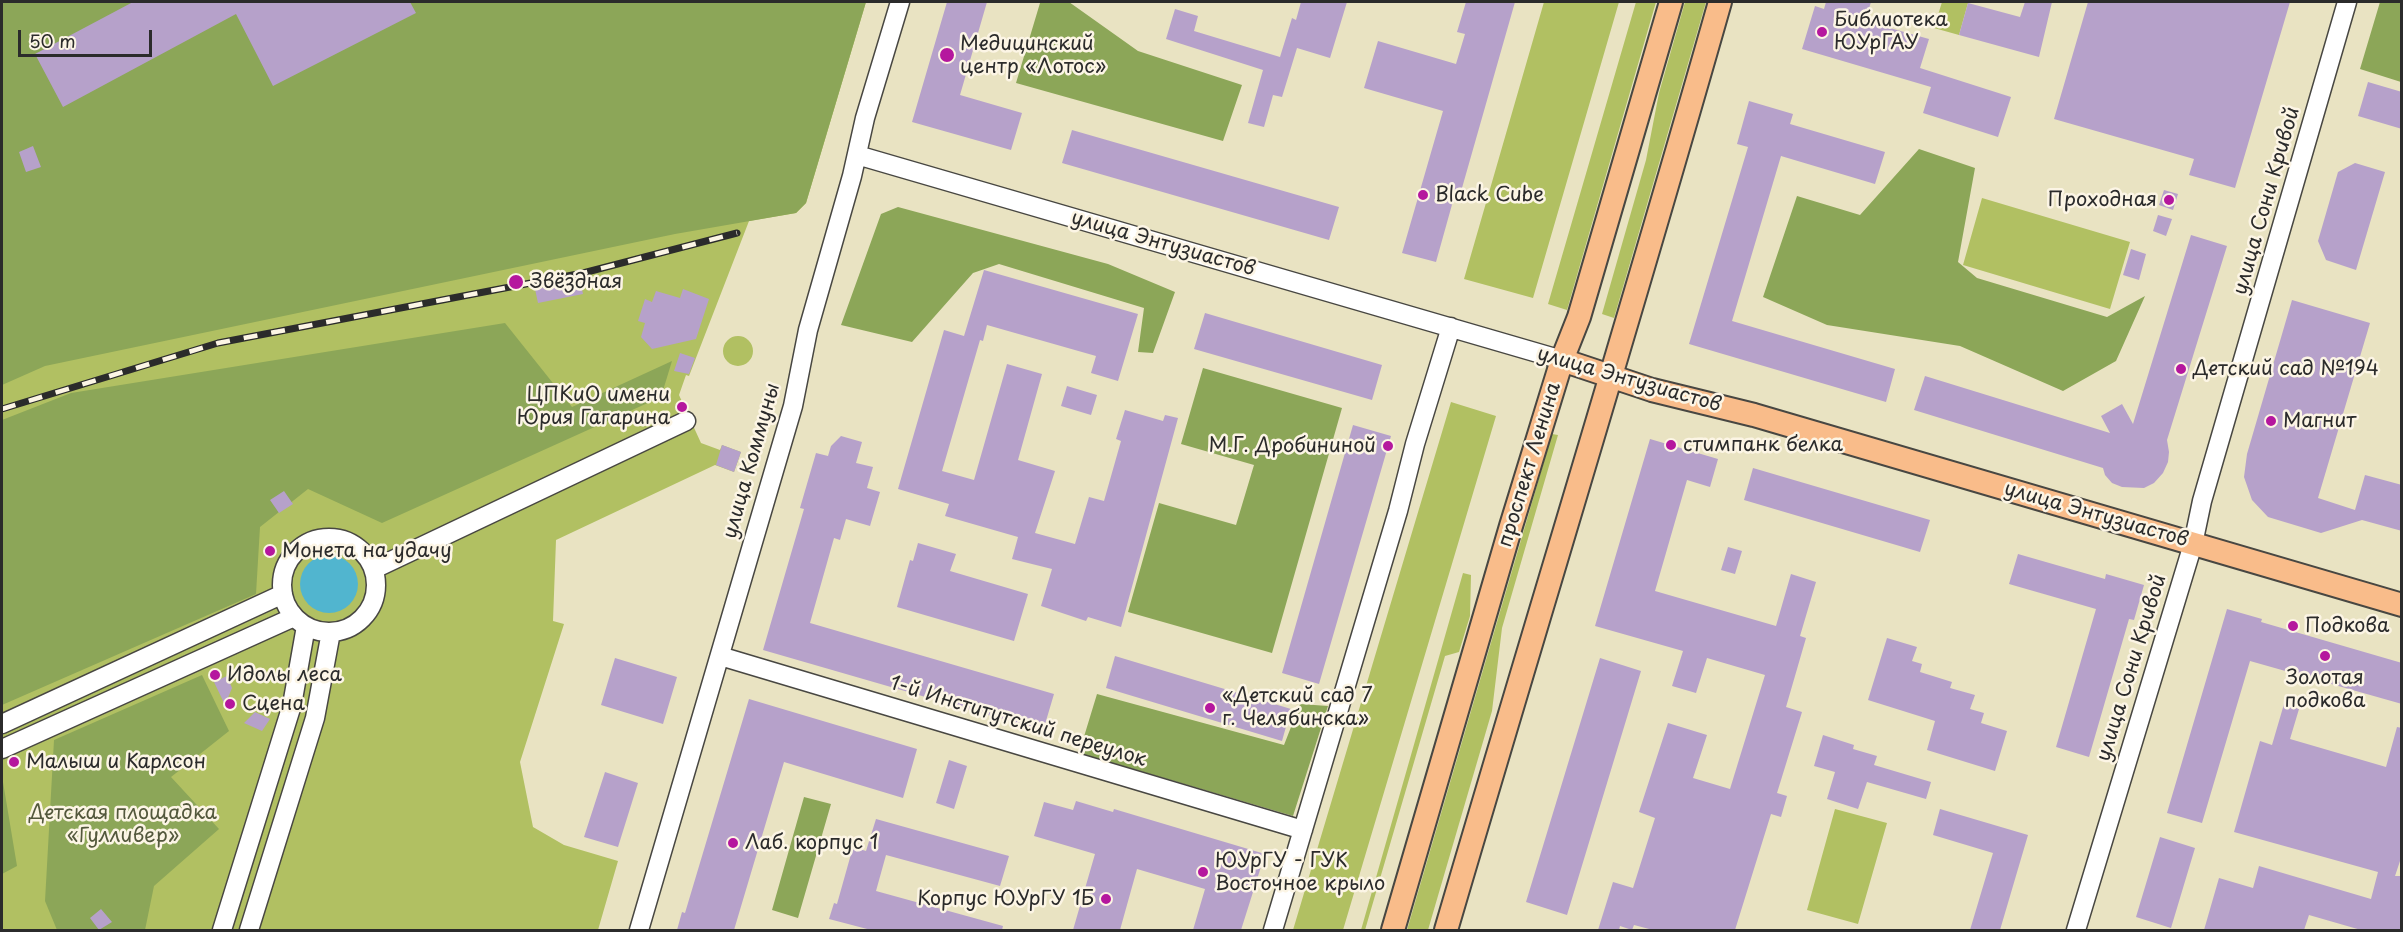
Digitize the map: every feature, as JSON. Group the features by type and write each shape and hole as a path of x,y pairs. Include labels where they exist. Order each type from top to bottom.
{"main road":[{"name":"проспект Ленина","path":"1393,930 1511,526 1562,360 1579,317 1671,2"},
{"path":"1446,930 1610,376 1626,330 1720,2"},
{"name":"улица Энтузиастов","path":"1562,360 1652,390 1754,415 2402,605"}],"street":[{"name":"улица Коммуны","path":"639,930 793,406 808,330 900,2"},
{"name":"улица Сони Кривой","path":"2076,930 2193,544 2206,490 2347,2"},
{"name":"улица Энтузиастов","path":"857,155 1562,360"},
{"path":"1273,930 1451,327"},
{"path":"374,569 686,422"},
{"path":"324,537 348,541 366,555 374,569 377,583 375,598 368,611 358,622 345,629 331,632 318,631 300,621 287,607 282,578 287,563 296,550 309,542 324,537"},
{"path":"2,724 283,594"},
{"path":"2,749 300,621"},
{"path":"222,930 292,705 300,621"},
{"path":"249,930 315,718 331,632"},
{"name":"1-й Институтский переулок","path":"720,656 1303,830"}],"green space":[{"path":"2,2 866,2 806,203 796,213 749,221 689,376 686,375 679,395 701,443 720,450 722,445 741,452 734,472 715,465 556,540 553,621 564,624 520,762 533,827 564,845 618,861 598,930 2,930"},
{"path":"2,2 866,2 806,203 796,213 675,234 45,366 2,385"},
{"path":"1037,2 1069,2 1138,51 1242,85 1223,141 1016,83 1040,3"},
{"path":"1544,2 1619,2 1533,298 1464,279"},
{"path":"1636,2 1656,2 1567,310 1548,304"},
{"path":"1685,2 1706,2 1614,318 1602,314 1646,160 1659,93"},
{"path":"1942,2 1968,3 1959,35 1934,28"},
{"path":"2380,2 2401,2 2401,82 2360,69"},
{"path":"1919,149 1975,168 1958,262 1977,278 2107,317 2145,296 2116,361 2063,391 1960,346 1827,325 1763,297 1797,196 1860,215"},
{"path":"1982,198 2130,242 2110,309 1963,265"},
{"path":"898,207 1108,264 1175,292 1153,353 1138,352 1144,308 999,264 973,273 912,342 841,325 881,214"},
{"path":"505,323 572,407 672,361 661,397 382,523 308,489 260,527 256,594 2,705 2,420 71,393"},
{"path":"738,336 749,340 753,351 749,362 738,366 727,362 723,351 727,340"},
{"path":"1203,368 1342,408 1272,653 1128,612 1159,503 1236,525 1254,465 1181,444"},
{"path":"1451,402 1496,416 1343,930 1293,930"},
{"path":"1552,434 1558,435 1502,628 1492,711 1428,930 1407,930"},
{"path":"1463,573 1471,575 1470,616 1459,652 1445,656 1365,930 1361,930"},
{"name":"Детская площадка «Гулливер»","path":"202,675 229,731 171,777 219,829 154,886 145,930 57,930 45,901 54,740"},
{"path":"1097,694 1284,745 1300,704 1328,706 1293,816 1079,753"},
{"path":"2,776 17,866 2,874"},
{"path":"804,797 831,804 798,918 772,910"},
{"path":"1835,809 1887,823 1858,924 1807,910"}],"water":[{"path":"329,555 340,557 350,563 356,573 358,584 356,595 350,605 340,611 329,613 318,611 308,605 302,595 300,584 302,573 308,563 318,557"}],"building":[{"path":"133,2 410,2 416,13 273,86 236,14 63,107 35,54"},
{"path":"947,2 987,2 960,95 1022,113 1011,150 912,122"},
{"path":"1301,2 1347,2 1330,58 1297,48 1282,97 1273,95 1264,127 1248,123 1263,70 1166,39 1175,9 1198,16 1194,31 1280,57 1292,18 1296,20"},
{"path":"1466,2 1515,2 1458,202 1453,201 1436,262 1402,253 1443,111 1364,88 1378,41 1456,64 1465,34 1457,32"},
{"path":"1826,2 1871,2 1865,21 1929,39 1920,68 2011,97 1998,137 1923,113 1931,87 1802,49 1815,6 1824,9"},
{"path":"2025,2 2052,2 2039,57 1959,35 1968,3 2020,17"},
{"path":"2088,2 2290,2 2235,188 2189,175 2194,159 2054,119"},
{"path":"2368,82 2402,92 2402,129 2358,116"},
{"path":"1749,101 1793,114 1790,124 1885,152 1875,184 1781,156 1732,321 1895,369 1886,402 1689,344 1748,147 1737,144"},
{"path":"1072,130 1339,207 1329,240 1062,163"},
{"path":"33,146 41,167 26,172 19,152"},
{"path":"2355,163 2385,172 2356,270 2326,260 2318,241 2338,172"},
{"name":"Проходная","path":"2164,190 2178,194 2173,210 2159,205"},
{"path":"2158,215 2172,219 2166,236 2153,231"},
{"path":"2191,235 2227,246 2167,440 2168,462 2163,473 2154,483 2144,488 2122,487 2112,483 2105,475 2103,468 1914,410 1925,376 2110,433 2101,416 2122,404 2133,424"},
{"path":"2131,249 2146,254 2139,280 2123,275"},
{"path":"984,270 1138,314 1118,381 1091,373 1096,356 987,325 983,341 980,340 942,471 974,480 1007,364 1042,374 1018,460 1055,471 1035,533 1075,544 1089,497 1104,501 1121,441 1116,439 1125,410 1163,421 1165,415 1178,418 1121,627 1088,617 1086,621 1041,606 1052,569 1012,559 1018,537 945,516 949,504 898,489 944,330 964,336"},
{"name":"Звёздная","path":"580,280 583,294 538,303 535,289"},
{"path":"683,289 709,299 696,339 652,349 641,337 645,323 638,321 645,299 652,302 656,291 680,298"},
{"path":"2292,300 2370,323 2318,498 2355,510 2365,475 2402,485 2402,531 2362,520 2321,533 2268,517 2252,500 2244,477 2247,454"},
{"path":"1205,313 1382,365 1372,400 1194,349"},
{"path":"680,353 695,358 689,374 674,371"},
{"path":"1067,386 1097,395 1091,415 1061,406"},
{"path":"1353,425 1391,436 1319,684 1282,673"},
{"path":"841,436 862,442 856,463 873,467 867,488 880,492 870,526 846,519 840,540 834,538 810,623 1054,694 1043,731 763,650 804,509 800,508 816,453 828,456 831,446"},
{"path":"1650,439 1718,459 1710,487 1687,480 1655,591 1776,626 1791,574 1816,582 1800,636 1806,638 1786,707 1802,712 1777,793 1787,796 1781,817 1771,814 1735,930 1653,930 1634,925 1632,930 1620,926 1619,930 1598,930 1613,882 1633,888 1655,818 1639,812 1668,723 1707,735 1693,778 1730,789 1765,675 1707,658 1696,693 1672,686 1683,651 1595,626"},
{"path":"722,445 741,452 734,472 716,465"},
{"path":"1753,468 1930,520 1920,552 1744,500"},
{"path":"284,491 293,504 279,513 270,500"},
{"path":"918,543 956,554 950,571 1028,594 1014,641 897,607 910,560 913,561"},
{"path":"1728,547 1742,551 1735,574 1721,570"},
{"path":"2018,554 2105,579 2106,574 2144,585 2134,620 2129,619 2089,757 2056,747 2096,609 2009,584"},
{"path":"2227,609 2262,619 2261,622 2402,663 2402,704 2250,661 2202,823 2167,813"},
{"path":"1887,638 1917,647 1912,661 1922,664 1920,672 1952,682 1950,688 1975,695 1970,709 1984,713 1981,723 2007,731 1995,771 1927,750 1935,721 1868,700"},
{"path":"1115,656 1291,709 1282,741 1106,688"},
{"path":"615,658 677,677 663,724 601,705"},
{"path":"1600,658 1641,671 1567,915 1526,902"},
{"path":"227,676 232,688 225,705 214,682"},
{"name":"Лаб. корпус 1","path":"749,699 917,749 903,798 784,762 734,930 677,930 682,912 685,913"},
{"path":"2284,704 2299,709 2290,739 2386,767 2397,727 2402,728 2402,855 2395,876 2402,876 2402,930 2361,930 2309,915 2304,930 2204,930 2219,878 2253,888 2259,866 2371,899 2378,872 2234,832 2260,741 2272,745"},
{"path":"255,712 270,719 262,731 244,723"},
{"path":"1823,735 1854,745 1853,749 1877,756 1874,765 1931,782 1926,799 1867,782 1858,809 1827,799 1835,772 1814,766"},
{"path":"949,760 967,766 954,809 936,803"},
{"path":"605,772 638,783 618,847 584,837"},
{"name":"ЮУрГУ - ГУК Восточное крыло","path":"1076,801 1113,812 1114,809 1265,854 1241,930 1193,930 1205,889 1137,869 1120,930 1073,930 1095,854 1034,836 1044,802 1073,810"},
{"path":"1940,809 2028,835 2000,930 1970,930 1993,853 1933,835"},
{"path":"876,819 1009,856 1000,886 886,855 876,891 1003,926 1002,930 871,930 829,919 834,903 837,904 853,847 866,851"},
{"path":"2160,837 2195,848 2171,928 2136,917"},
{"path":"101,909 112,922 99,930 90,918"}],"railway":[{"path":"2,409 218,343 583,273 737,233"}],"place":[{"name":"Библиотека ЮУрГАУ","path":"1822,32"},
{"name":"Медицинский центр «Лотос»","path":"947,55"},
{"name":"Black Cube","path":"1423,195"},
{"name":"Проходная","path":"2169,200"},
{"name":"Звёздная","path":"516,282"},
{"name":"Детский сад №194","path":"2181,369"},
{"name":"ЦПКиО имени Юрия Гагарина","path":"682,407"},
{"name":"Магнит","path":"2271,421"},
{"name":"стимпанк белка","path":"1671,445"},
{"name":"М.Г. Дробининой","path":"1388,446"},
{"name":"Монета на удачу","path":"270,551"},
{"name":"Подкова","path":"2293,626"},
{"name":"Золотая подкова","path":"2325,656"},
{"name":"Идолы леса","path":"215,675"},
{"name":"Сцена","path":"230,704"},
{"name":"«Детский сад 7 г. Челябинска»","path":"1210,708"},
{"name":"Малыш и Карлсон","path":"14,762"},
{"name":"Лаб. корпус 1","path":"733,843"},
{"name":"ЮУрГУ - ГУК Восточное крыло","path":"1203,872"},
{"name":"Корпус ЮУрГУ 1Б","path":"1106,899"}]}
